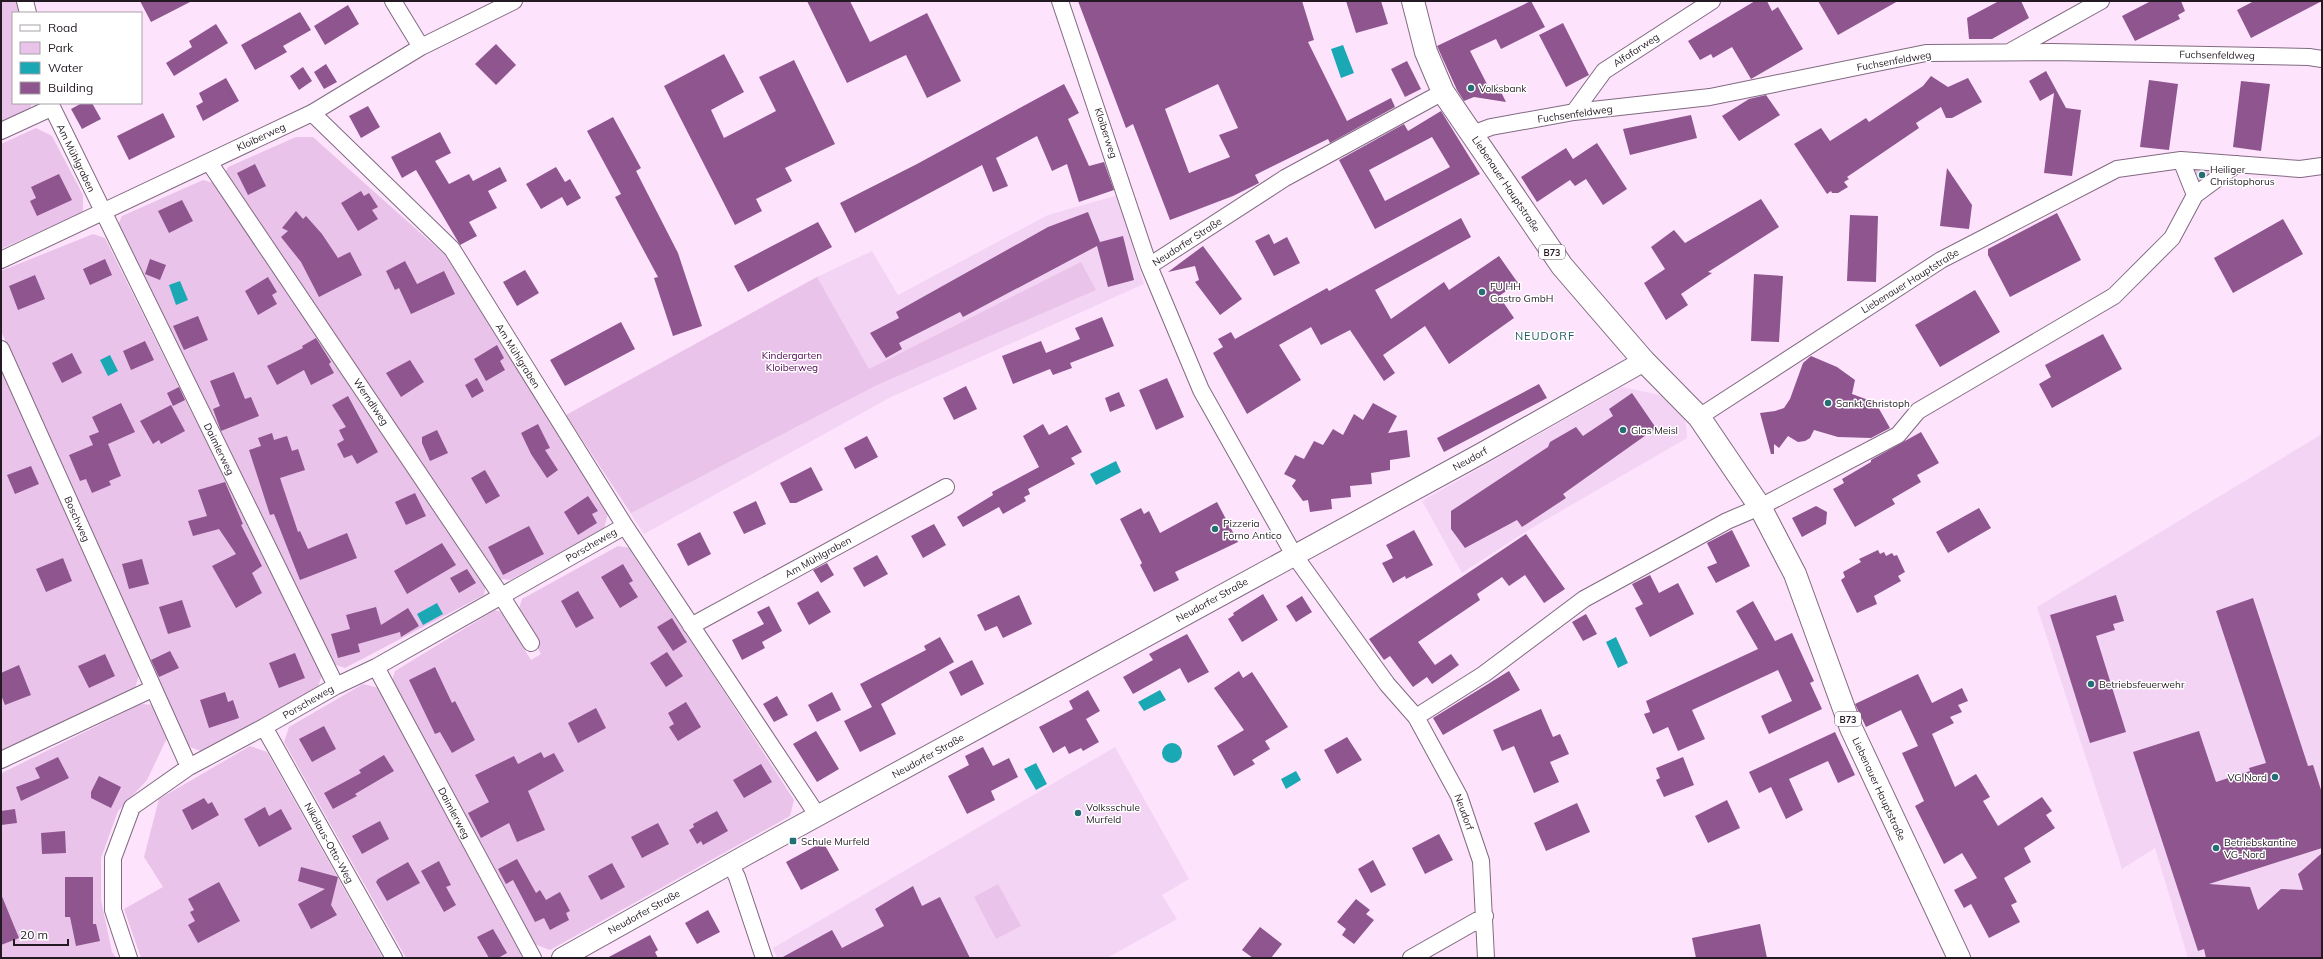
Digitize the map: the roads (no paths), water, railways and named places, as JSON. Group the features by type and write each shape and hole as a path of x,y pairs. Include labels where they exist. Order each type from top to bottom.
{"main road":[{"name":"Liebenauer Hauptstraße","path":"1413,1 1426,52 1443,92 1562,266 1644,361 1699,417 1760,507 1795,574 1851,728 1959,958"}],"street":[{"path":"25,1 28,12"},
{"path":"393,1 421,47"},
{"name":"Kloiberweg","path":"1,260 312,113 421,47 514,1"},
{"name":"Kloiberweg","path":"1060,1 1149,266"},
{"name":"Alfafarweg","path":"1574,112 1604,71 1712,1"},
{"path":"2010,51 2101,1"},
{"name":"Fuchsenfeldweg","path":"1472,134 1491,127 1574,112 1710,97 1926,53 2010,51 2318,55"},
{"name":"Neudorfer Straße","path":"1416,717 1387,684 1294,555 1201,390 1149,266 1285,178 1443,92"},
{"path":"1,131 51,106"},
{"name":"Am Mühlgraben","path":"51,106 103,212"},
{"name":"Am Mühlgraben","path":"312,113 452,249 625,526 818,816"},
{"path":"2181,160 2195,195"},
{"name":"Liebenauer Hauptstraße","path":"1699,417 1941,260 2117,169 2181,160 2300,168 2322,166"},
{"name":"Werndlweg","path":"209,162 502,597 530,643"},
{"path":"1416,717 1484,674 1584,599 1727,521 1760,507 1898,435 1918,411 2114,296 2172,238 2195,195 2237,164"},
{"name":"Daimlerweg","path":"103,212 336,686"},
{"name":"Boschweg","path":"1,349 152,689 189,767"},
{"name":"Neudorf","path":"1294,555 1644,361"},
{"name":"Am Mühlgraben","path":"691,626 946,487"},
{"name":"Porscheweg","path":"129,958 113,910 113,858 132,807 189,767 336,686 376,667 625,526"},
{"name":"Neudorfer Straße","path":"562,958 730,863 1294,555"},
{"name":"Daimlerweg","path":"376,667 533,958"},
{"path":"1,760 152,689"},
{"name":"Neudorf","path":"1416,717 1459,796 1481,861 1486,958"},
{"name":"Nikolaus-Otto-Weg","path":"264,727 394,958"},
{"path":"730,863 737,877 764,958"},
{"path":"1410,958 1485,916"}],"water":[{"path":"1343,45 1354,73 1341,78 1331,49"},
{"path":"180,281 188,300 176,305 169,285"},
{"path":"110,355 118,371 108,376 100,360"},
{"path":"1116,461 1121,472 1096,485 1090,474"},
{"path":"437,603 443,614 423,625 417,614"},
{"path":"1616,637 1628,663 1618,668 1606,642"},
{"path":"1160,690 1166,700 1144,711 1138,702"},
{"path":"1172,743 1179,746 1182,753 1179,760 1172,763 1165,760 1162,753 1165,746"},
{"path":"1036,763 1047,784 1036,790 1024,769"},
{"path":"1296,771 1301,780 1286,789 1281,779"}],"place":[{"name":"Volksbank","path":"1471,88"},
{"name":"Heiliger Christophorus","path":"2202,175"},
{"name":"FU HH Gastro GmbH","path":"1482,292"},
{"name":"Sankt Christoph","path":"1828,403"},
{"name":"Glas Meisl","path":"1623,430"},
{"name":"Pizzeria Forno Antico","path":"1215,529"},
{"name":"Betriebsfeuerwehr","path":"2091,684"},
{"name":"VG Nord","path":"2275,777"},
{"name":"Volksschule Murfeld","path":"1078,813"},
{"name":"Schule Murfeld","path":"793,841"},
{"name":"Betriebskantine VG-Nord","path":"2216,848"}],"district":[{"name":"NEUDORF","path":"1545,336"}],"park label":[{"name":"Kindergarten Kloiberweg","path":"792,360"}]}
